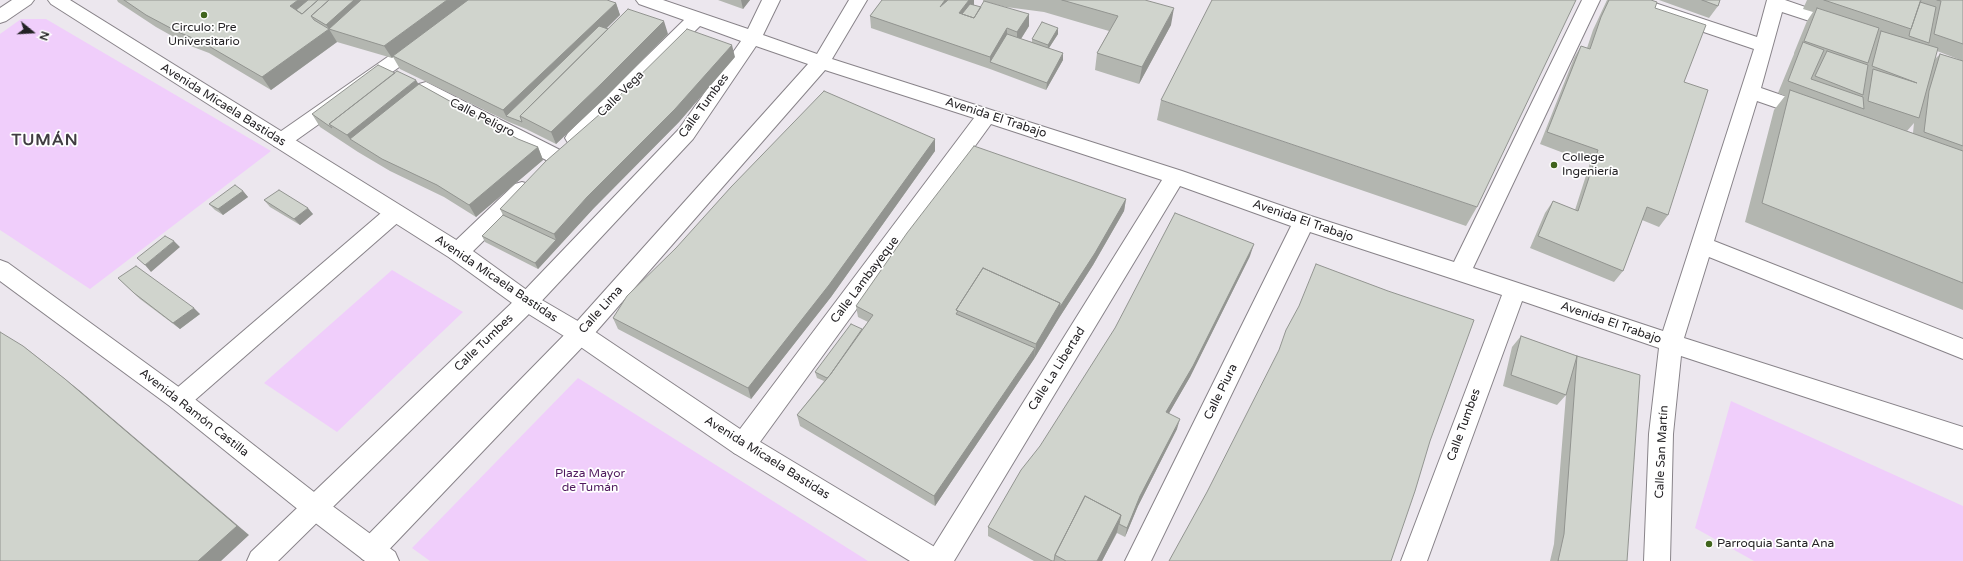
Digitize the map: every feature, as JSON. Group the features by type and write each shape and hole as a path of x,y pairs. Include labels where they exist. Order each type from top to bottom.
{"street":[{"path":"0,17 25,0"},
{"name":"Avenida Micaela Bastidas","path":"58,0 458,252 527,302 580,334 743,445 934,561"},
{"name":"Avenida El Trabajo","path":"645,0 821,62 1175,176 1304,222 1963,438"},
{"name":"Calle Tumbes","path":"260,561 527,302 686,134 753,37 771,0"},
{"name":"Calle Lima","path":"379,555 580,334 821,62 858,0"},
{"path":"1460,272 1591,0"},
{"path":"1627,0 1764,46"},
{"path":"1775,2 1858,30"},
{"name":"Calle San Martín","path":"1657,561 1661,434 1671,343 1764,46 1775,2"},
{"name":"Calle Vega","path":"458,252 557,157 697,18"},
{"path":"281,141 430,36"},
{"name":"Calle Peligro","path":"385,68 557,157"},
{"path":"1750,91 1824,117"},
{"name":"Calle Lambayeque","path":"743,445 987,115"},
{"name":"Calle La Libertad","path":"939,561 1175,176"},
{"path":"179,400 395,213"},
{"name":"Calle Piura","path":"1138,561 1304,222"},
{"path":"1702,245 1963,349"},
{"name":"Avenida Ramón Castilla","path":"0,269 179,400 314,507 379,555"},
{"name":"Calle Tumbes","path":"1414,561 1515,290"}],"green space":[{"path":"21,19 46,19 271,151 90,289 0,230 0,34"},
{"path":"392,270 463,312 337,432 264,383"},
{"name":"Plaza Mayor de Tumán","path":"578,378 868,561 430,561 412,548"},
{"path":"1731,401 1963,506 1963,561 1754,561 1695,528"}],"building":[{"path":"124,0 298,0 290,6 302,14 318,0 329,0 311,16 314,20 329,29 262,77 200,41 178,32 146,15"},
{"path":"308,0 318,0 302,14 296,10"},
{"path":"329,0 354,0 326,25 311,16"},
{"path":"361,0 447,0 384,46 329,29"},
{"path":"468,0 607,0 616,3 503,110 393,56"},
{"path":"882,0 945,0 940,7 948,0 969,0 959,13 974,18 984,1 1029,14 1017,32 1007,28 990,57 870,16"},
{"path":"1062,0 1145,0 1174,8 1142,67 1097,53 1118,16"},
{"path":"1212,0 1576,0 1477,207 1161,100"},
{"path":"1609,0 1651,0 1657,2 1655,8 1706,25 1684,82 1708,90 1668,215 1647,207 1623,271 1538,236 1553,201 1578,211 1598,150 1547,132 1581,46 1590,49 1601,17"},
{"path":"1702,0 1720,0 1718,6"},
{"path":"1824,0 1921,0 1911,29"},
{"path":"1937,0 1963,0 1963,44 1934,34 1941,1"},
{"path":"1920,2 1936,7 1929,43 1909,36"},
{"path":"970,4 981,7 974,18 962,14"},
{"path":"1817,8 1879,28 1868,63 1804,41"},
{"path":"628,9 664,21 551,132 520,116"},
{"path":"1042,22 1058,28 1048,45 1032,39"},
{"path":"599,26 608,29 520,116 522,122 506,116"},
{"path":"687,29 732,45 675,109 587,197 554,234 500,209 546,161 608,107"},
{"path":"1881,31 1938,48 1919,118 1868,101 1873,69 1917,83 1872,66"},
{"path":"1007,34 1063,53 1047,83 990,62"},
{"path":"1803,42 1824,50 1811,79 1863,97 1864,109 1788,81"},
{"path":"1827,51 1868,65 1863,95 1815,76"},
{"path":"1940,54 1963,61 1963,146 1924,132 1929,91"},
{"path":"378,65 395,73 329,124 332,128 312,114"},
{"path":"397,71 416,80 347,135 329,124"},
{"path":"419,84 518,139 538,147 469,205 437,185 382,159 350,139"},
{"path":"1790,90 1963,151 1963,283 1762,203"},
{"path":"824,91 935,139 829,285 748,388 613,318 627,296 676,248 731,187"},
{"path":"974,146 1126,199 1095,253 1060,307 1060,303 983,268 956,310 958,311 956,314 1035,348 934,496 797,415 830,375 873,315 856,306 907,233"},
{"path":"235,185 243,191 218,209 209,204"},
{"path":"279,190 308,208 294,219 264,200"},
{"path":"1175,213 1254,244 1193,366 1166,412 1180,419 1140,496 1127,528 1119,524 1121,515 1085,496 1055,555 1054,561 1052,561 988,527 1021,470 1040,446 1115,328"},
{"path":"503,215 556,240 535,263 482,236"},
{"path":"165,236 174,241 145,265 137,258"},
{"path":"1316,264 1388,291 1474,320 1430,441 1391,561 1169,561 1207,492 1279,350 1286,330 1299,306"},
{"path":"136,266 194,308 173,323 134,293 118,278"},
{"path":"983,268 1060,303 1036,344 956,310"},
{"path":"851,324 862,329 830,375 827,378 815,372"},
{"path":"0,332 23,346 65,379 237,526 198,561 0,561"},
{"path":"1521,336 1577,356 1566,395 1511,375"},
{"path":"1577,356 1640,375 1627,561 1558,561 1564,534"},
{"path":"1085,496 1121,515 1097,561 1066,561 1055,555"}],"place":[{"name":"Circulo: Pre Universitario","path":"204,15"},
{"name":"College Ingeniería","path":"1554,165"},
{"name":"Parroquia Santa Ana","path":"1709,544"}],"district":[{"name":"TUMÁN","path":"45,141"}]}
